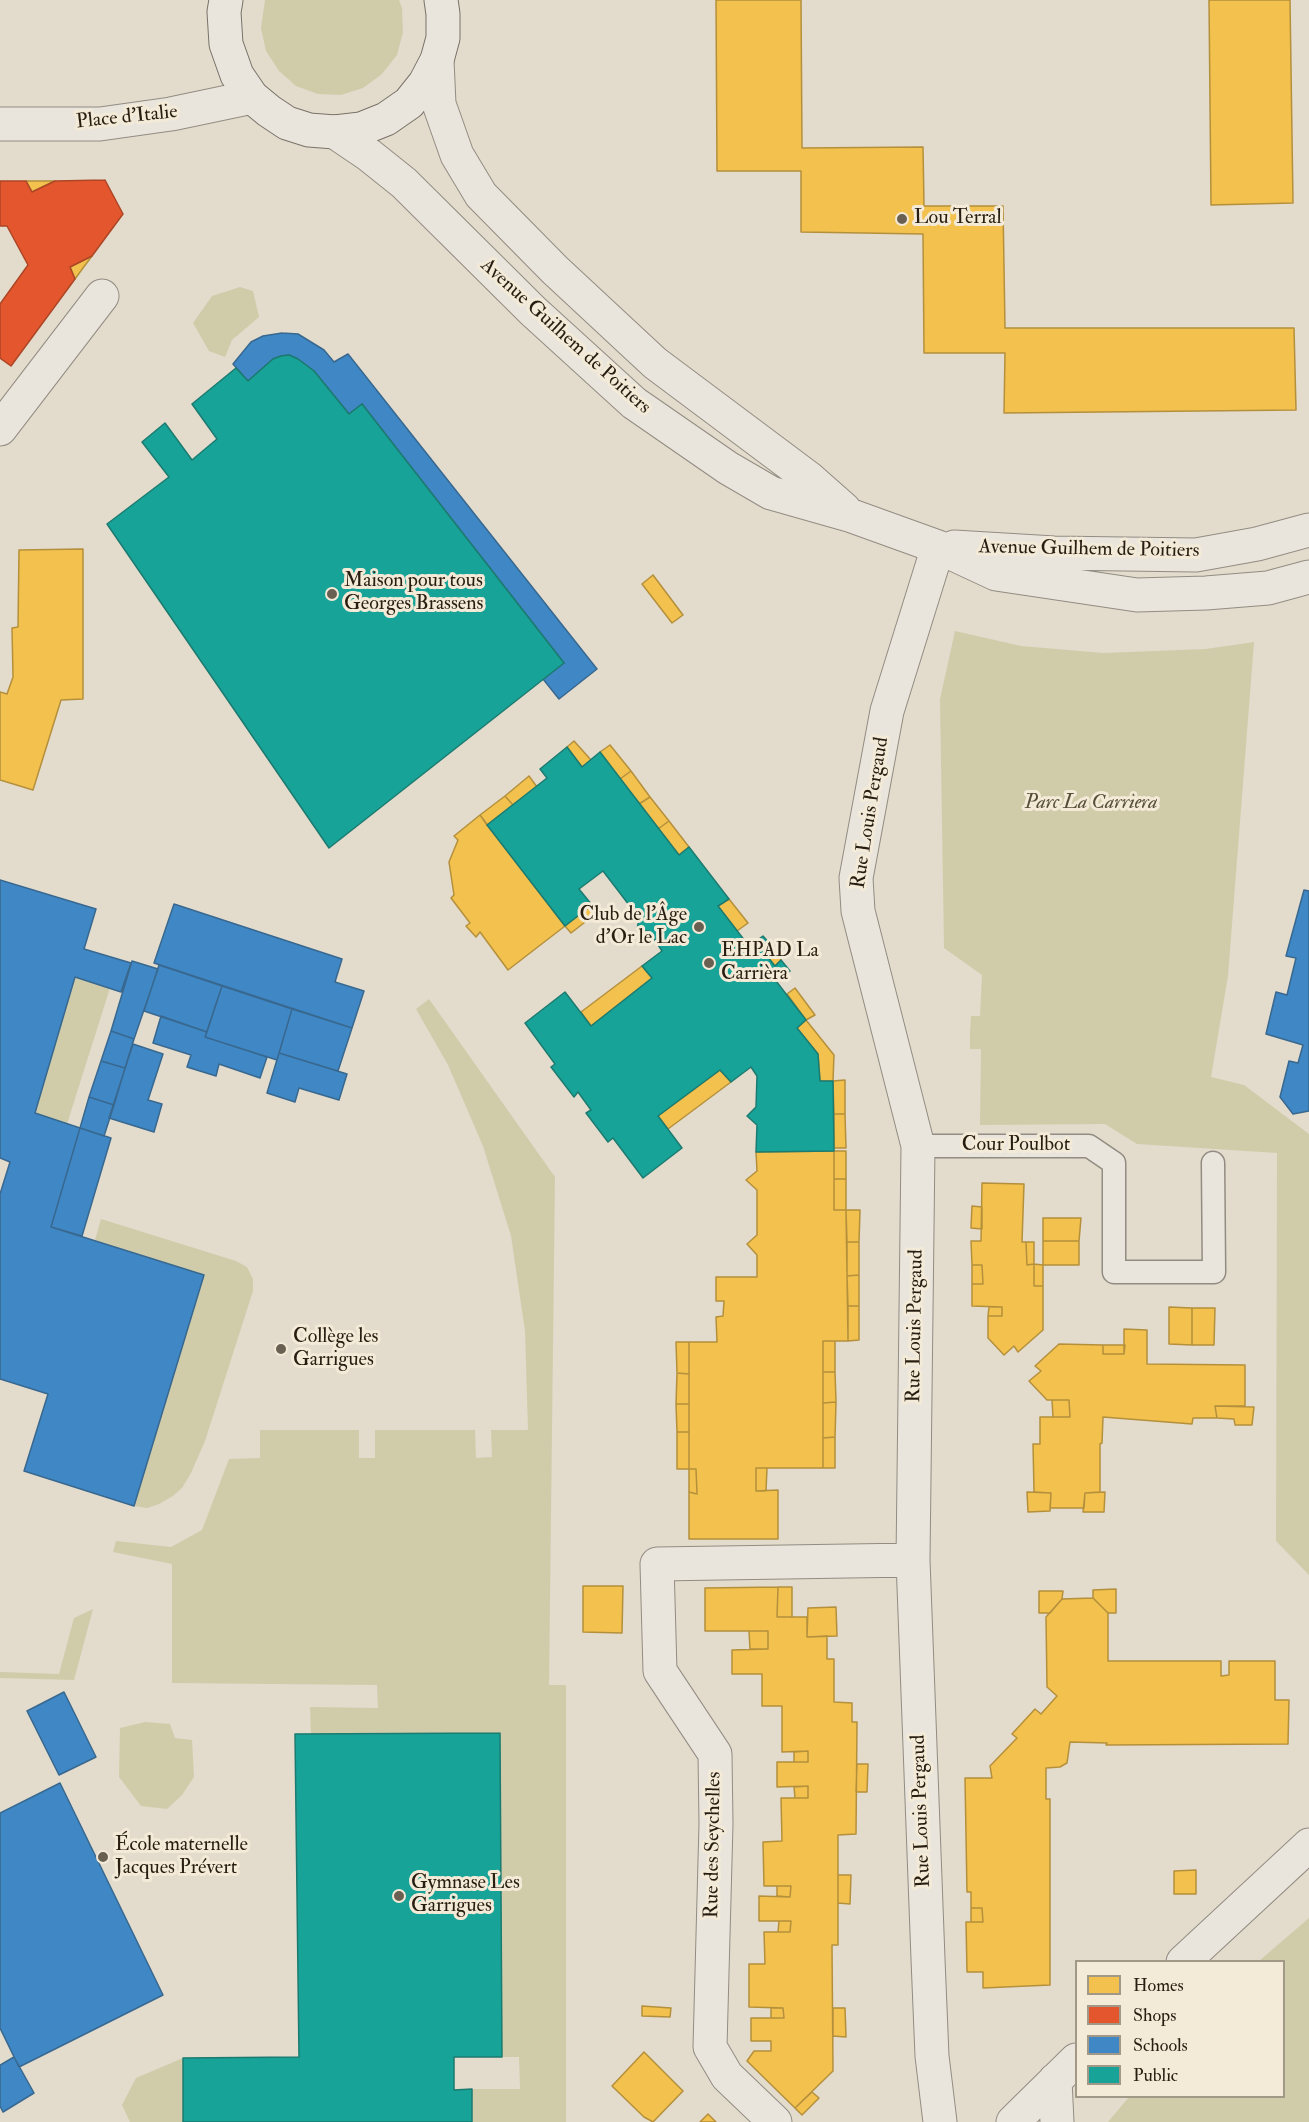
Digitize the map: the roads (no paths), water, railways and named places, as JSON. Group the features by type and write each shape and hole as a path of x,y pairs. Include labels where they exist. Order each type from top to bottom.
{"street":[{"path":"226,0 224,12 226,44 237,75 252,97 287,123 309,130 335,132 361,129 386,119 414,97 425,83 437,60 443,38 441,0"},
{"name":"Avenue Guilhem de Poitiers","path":"437,60 439,104 457,155 481,195 555,270 655,363 810,478 852,516"},
{"name":"Place d'Italie","path":"0,124 100,124 171,114 252,97"},
{"name":"Avenue Guilhem de Poitiers","path":"335,132 404,183 533,311 634,403 728,468 771,493 852,516 938,546 996,574 1137,595 1268,588 1309,577"},
{"path":"0,429 102,296"},
{"name":"Avenue Guilhem de Poitiers","path":"938,546 1054,553 1196,555 1257,544 1309,530"},
{"name":"Rue Louis Pergaud","path":"938,546 887,711 856,878 858,910 918,1146 913,1560 928,1969 933,2056 940,2122"},
{"name":"Rue des Seychelles","path":"775,2122 727,2076 710,2047 716,1824 715,1754 660,1671 657,1564 913,1560"},
{"path":"1185,1960 1309,1845"},
{"path":"1013,2122 1066,2070"},
{"path":"1057,2122 1066,2070"}],"lane":[{"name":"Cour Poulbot","path":"918,1146 1089,1146 1114,1163 1114,1272 1214,1272 1213,1163"}],"place":[{"name":"Lou Terral","path":"902,219"},
{"name":"Maison pour tous Georges Brassens","path":"332,594"},
{"name":"Club de l'Âge d'Or le Lac","path":"699,927"},
{"name":"EHPAD La Carrièra","path":"709,963"},
{"name":"Collège les Garrigues","path":"281,1349"},
{"name":"École maternelle Jacques Prévert","path":"103,1857"},
{"name":"Gymnase Les Garrigues","path":"399,1896"}],"park label":[{"name":"Parc La Carriera","path":"1091,804"}]}
